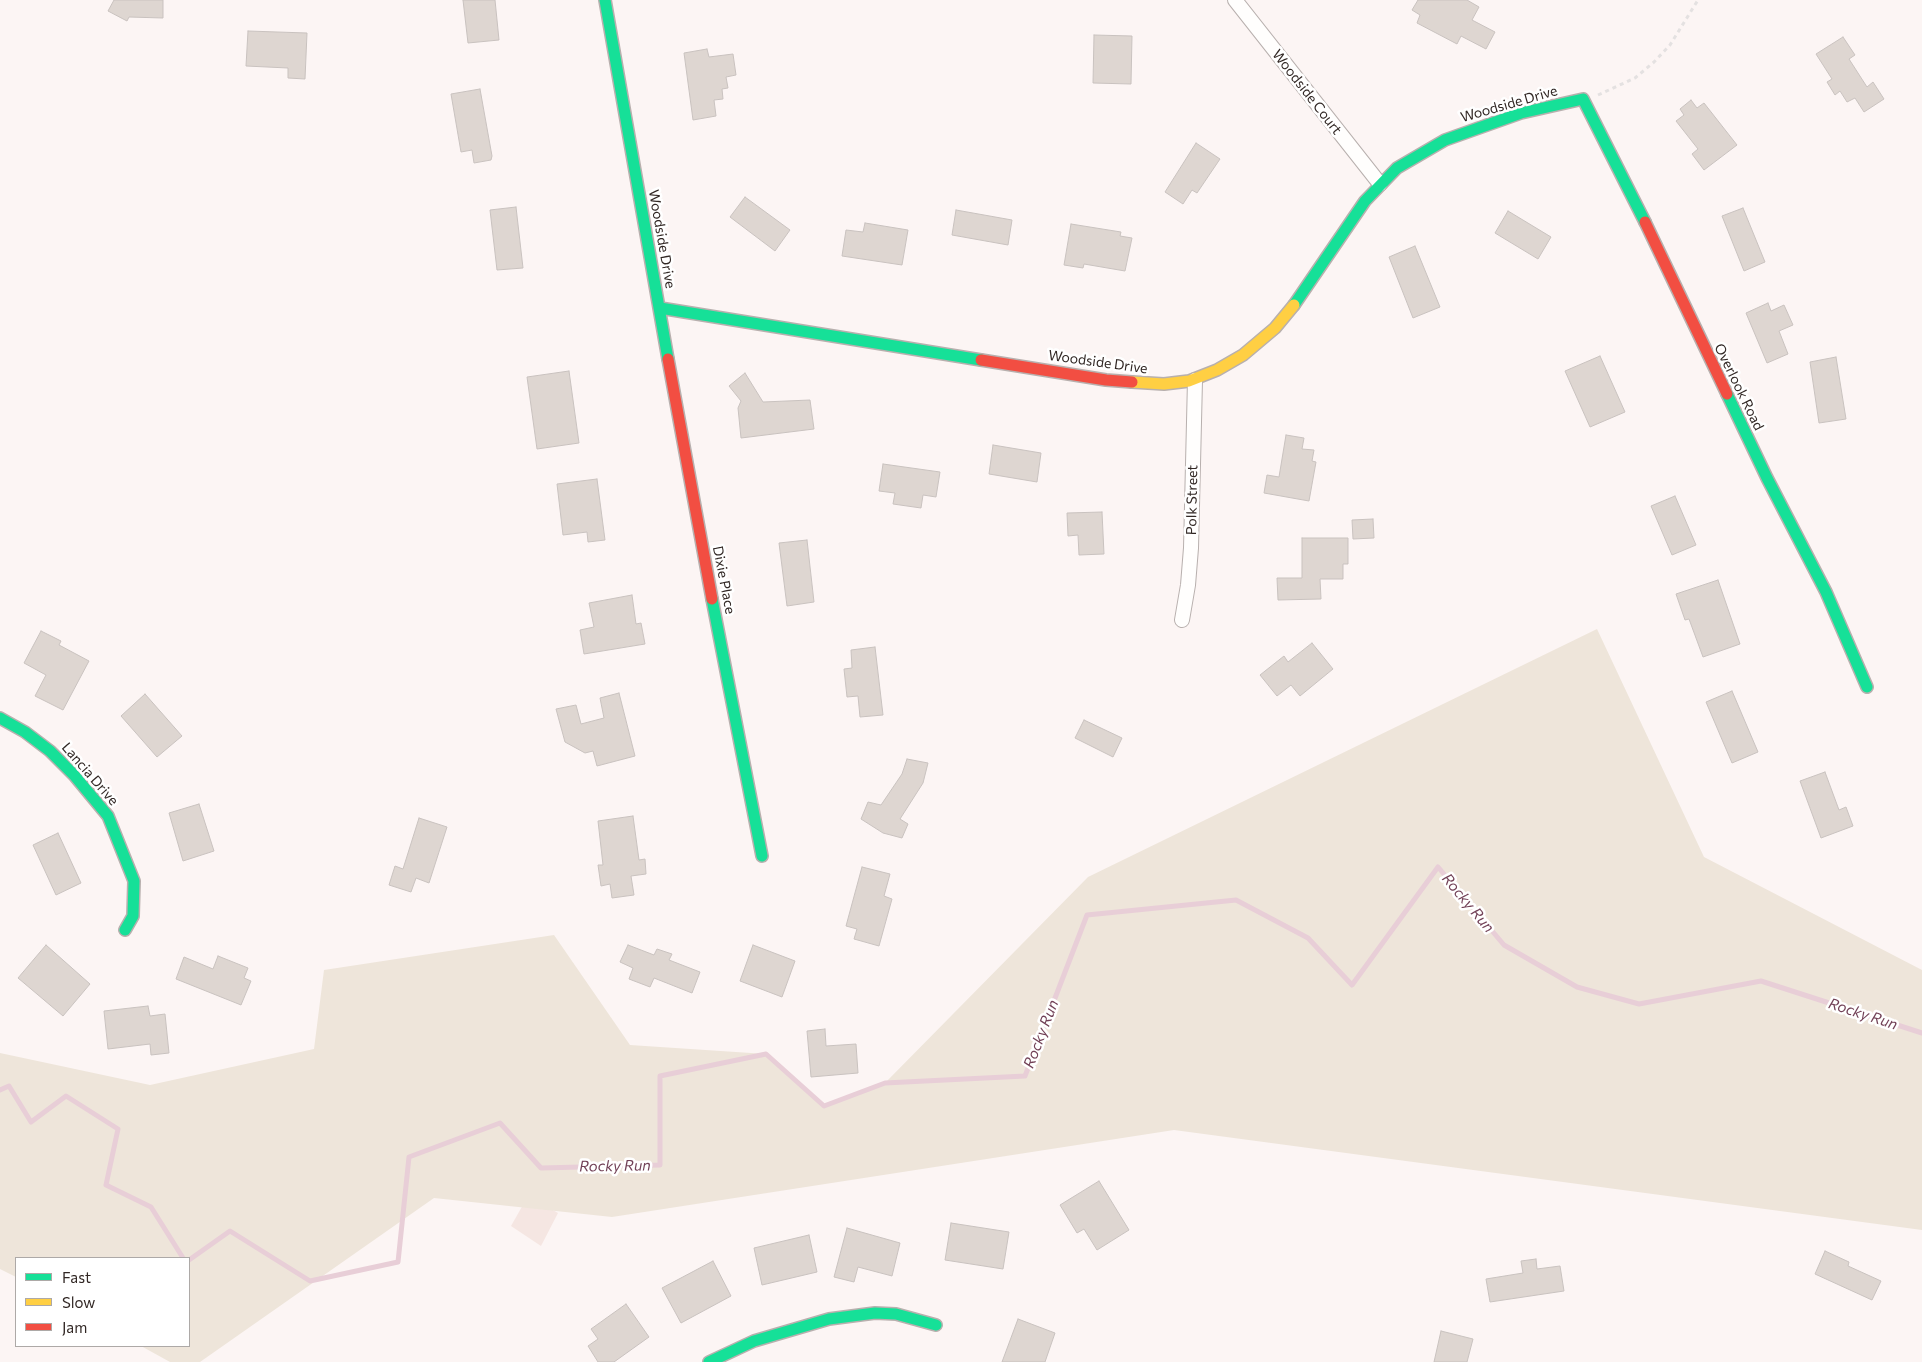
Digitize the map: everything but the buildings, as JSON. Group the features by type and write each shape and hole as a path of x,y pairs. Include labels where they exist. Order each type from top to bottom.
{"street":[{"name":"Woodside Drive","path":"605,0 660,308 1106,380 1164,384 1195,380 1217,370 1242,355 1275,328 1294,305 1364,201 1397,168 1446,140 1486,124 1521,113 1583,100"},
{"name":"Woodside Court","path":"1235,0 1380,184"},
{"name":"Overlook Road","path":"1583,100 1654,240 1763,470 1826,592 1868,687"},
{"name":"Dixie Place","path":"660,308 755,828 762,856"},
{"name":"Polk Street","path":"1182,620 1188,585 1191,548 1195,380"},
{"name":"Lancia Drive","path":"0,718 25,732 50,751 74,775 108,816 126,854 134,881 136,899 133,916 125,930"},
{"path":"710,1362 754,1341 829,1319 896,1314 936,1325"}],"path":[{"path":"1583,100 1611,90 1635,78 1654,62 1670,45 1698,0"}],"shaded area":[{"path":"1597,629 1704,857 1922,970 1922,1230 1174,1130 612,1217 434,1198 200,1362 170,1362 143,1347 190,1347 190,1257 15,1257 15,1276 0,1269 0,1053 150,1085 314,1049 324,970 554,935 630,1045 766,1054 824,1106 885,1083 1088,877"},
{"path":"528,1196 558,1213 541,1246 511,1226"}],"waterway":[{"name":"Rocky Run","path":"190,1259 230,1231 310,1281 398,1262 409,1157 500,1123 541,1168 660,1165 660,1076 766,1054 824,1106 885,1083 1025,1076 1087,915 1236,900 1308,938 1352,985 1438,867 1504,945 1577,987 1639,1004 1761,981 1922,1033"},
{"name":"Rocky Run","path":"0,1090 9,1086 31,1122 66,1096 118,1129 106,1185 151,1207 182,1257"}],"traffic: fast":[{"path":"605,0 668,359"},
{"path":"1294,305 1365,201 1397,168 1445,140 1521,113 1583,99 1645,222"},
{"path":"660,308 981,360"},
{"path":"1727,394 1767,478 1826,592 1867,687"},
{"path":"712,599 762,856"},
{"path":"0,718 25,732 50,751 74,775 108,816 134,881 133,916 125,930"},
{"path":"709,1362 754,1341 829,1319 875,1313 896,1314 936,1325"}],"traffic: slow":[{"path":"1132,382 1164,384 1189,381 1217,370 1243,355 1275,328 1294,305"}],"traffic: jam":[{"path":"1645,222 1727,394"},
{"path":"668,359 712,599"},
{"path":"981,360 1106,380 1132,382"}]}
